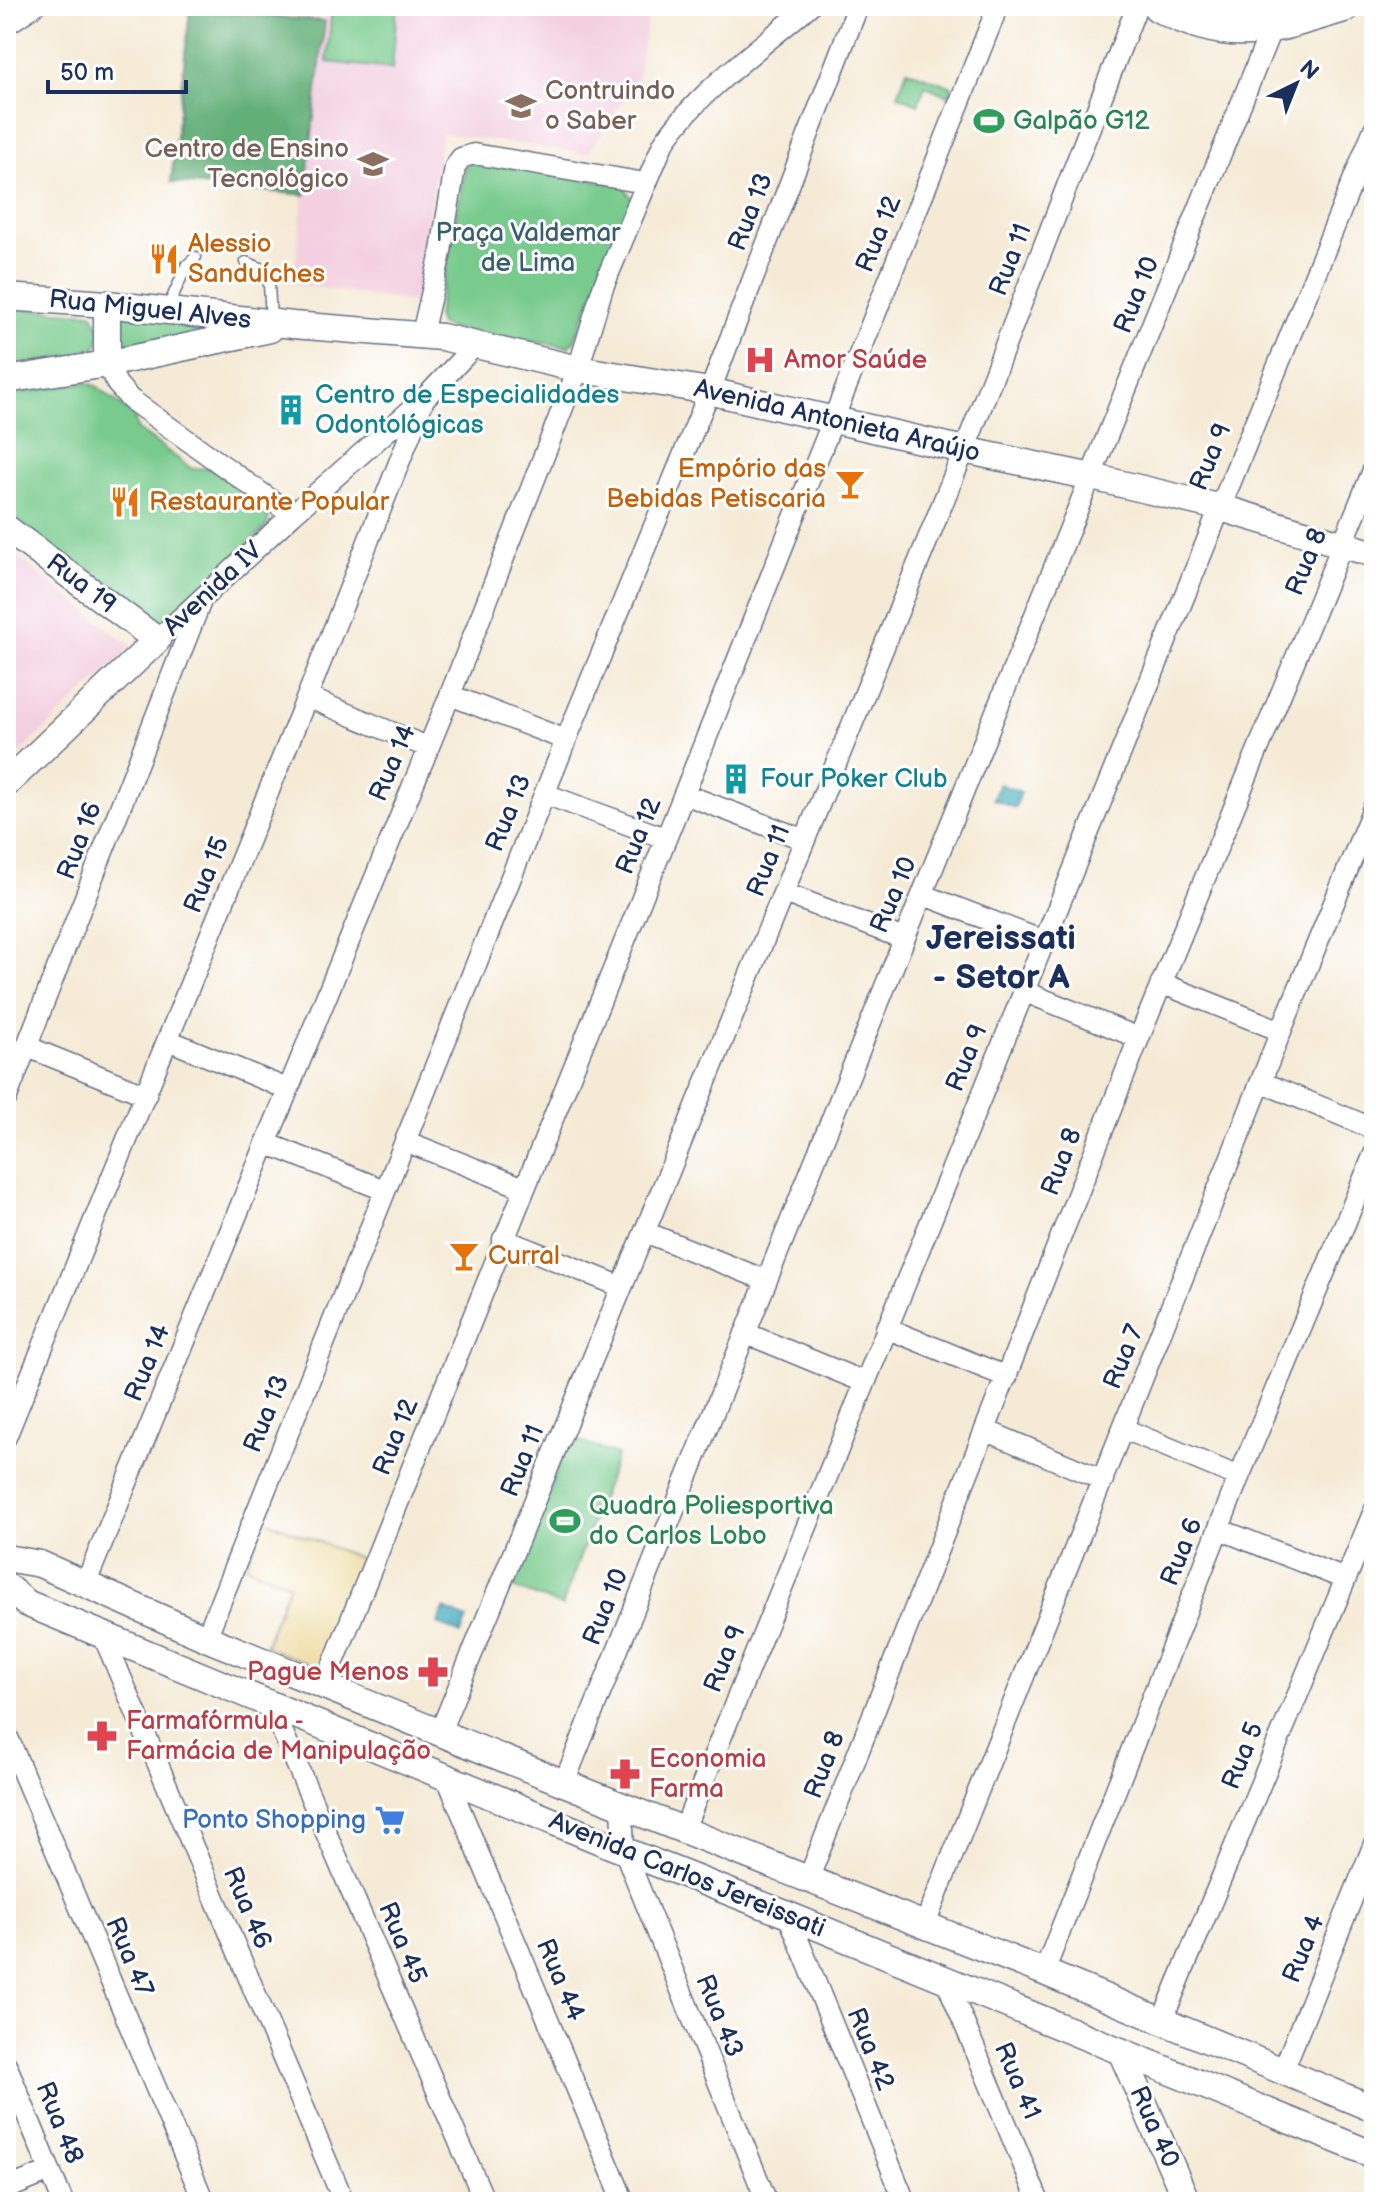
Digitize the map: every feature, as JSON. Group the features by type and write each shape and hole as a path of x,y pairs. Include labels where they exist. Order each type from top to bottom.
{"main road":[{"path":"1159,6 1198,24 1249,30 1272,27 1344,6"}],"street":[{"path":"6,25 34,6"},
{"name":"Rua 14","path":"85,1585 450,695 578,369 603,287 645,183 663,144 686,114 809,6"},
{"name":"Rua 13","path":"206,1638 384,1190 709,391 858,6"},
{"name":"Rua 12","path":"325,1684 998,6"},
{"name":"Rua 11","path":"440,1732 964,450 1137,6"},
{"name":"Rua 10","path":"564,1783 1272,27"},
{"name":"Rua 9","path":"684,1829 1374,129"},
{"path":"422,334 440,257 455,167 461,158 474,154 645,183"},
{"name":"Rua Miguel Alves","path":"6,297 107,304 282,324"},
{"path":"107,304 107,364 117,384 130,399 292,515"},
{"path":"6,380 107,364 282,324"},
{"name":"Avenida Antonieta Araújo","path":"282,324 422,334 578,369 709,391 1218,507 1374,554"},
{"name":"Rua 15","path":"6,1437 307,697 424,399 475,345"},
{"name":"Avenida IV","path":"6,784 292,515 424,399"},
{"name":"Rua 8","path":"808,1880 1161,983 1374,468"},
{"name":"Rua 19","path":"6,528 157,640"},
{"name":"Rua 16","path":"6,1099 201,601"},
{"path":"450,695 566,740"},
{"path":"307,697 427,747"},
{"path":"545,794 665,838"},
{"path":"684,794 805,840"},
{"name":"Rua 7","path":"924,1927 1281,1031 1374,806"},
{"path":"784,893 904,939"},
{"path":"924,895 1043,941"},
{"path":"1161,983 1281,1031"},
{"path":"1023,991 1139,1038"},
{"path":"168,1040 287,1089"},
{"path":"28,1047 146,1095"},
{"path":"1261,1082 1374,1129"},
{"path":"405,1141 524,1188"},
{"path":"266,1143 384,1190"},
{"name":"Rua 6","path":"1044,1972 1239,1477 1374,1154"},
{"path":"645,1232 765,1280"},
{"path":"503,1239 622,1287"},
{"path":"886,1328 1007,1377"},
{"path":"745,1333 864,1382"},
{"path":"1124,1429 1239,1477"},
{"path":"985,1430 1103,1480"},
{"name":"Rua 5","path":"1162,2021 1345,1579 1370,1533 1374,1511"},
{"path":"1219,1529 1345,1579"},
{"name":"Avenida Carlos Jereissati","path":"6,1558 40,1564 206,1638 924,1927 1044,1972 1374,2109"},
{"name":"Avenida Carlos Jereissati","path":"6,1586 26,1603 271,1705 1374,2155"},
{"name":"Rua 46","path":"103,1635 344,2202"},
{"name":"Rua 45","path":"271,1705 485,2202"},
{"name":"Rua 47","path":"6,1733 200,2201"},
{"name":"Rua 44","path":"447,1778 624,2202"},
{"name":"Rua 43","path":"622,1806 624,1850 767,2202"},
{"name":"Rua 4","path":"1282,2073 1374,1844"},
{"name":"Rua 42","path":"788,1915 905,2202"},
{"name":"Rua 41","path":"946,1980 1039,2202"},
{"name":"Rua 40","path":"1121,2051 1187,2202"},
{"name":"Rua 48","path":"6,2064 63,2202"},
{"path":"6,2189 50,2171"}],"lane":[{"path":"167,311 187,265 196,257"},
{"path":"246,262 263,269 282,324"}],"shaded area":[{"path":"326,6 650,6 637,80 588,154 441,133 416,303 293,284"},
{"path":"6,548 132,647 6,766"}],"green space":[{"path":"332,6 397,6 392,69 327,62"},
{"path":"190,10 325,21 305,195 171,182"},
{"path":"907,70 953,87 950,96 925,86 918,104 898,95"},
{"name":"Praça Valdemar de Lima","path":"473,161 623,185 632,199 574,341 568,347 448,328 440,324 437,316 465,168"},
{"path":"6,308 93,313 101,333 94,354 6,367"},
{"path":"121,314 227,326 121,351 115,345"},
{"path":"86,382 98,387 134,416 137,429 192,469 209,468 267,510 269,518 266,527 173,616 161,622 146,618 6,515 6,395"},
{"name":"Quadra Poliesportiva do Carlos Lobo","path":"569,1437 617,1455 562,1606 514,1588"}],"sand":[{"path":"264,1520 364,1560 320,1669 265,1646 289,1584 246,1566"}],"water":[{"path":"999,784 1021,792 1015,808 993,799"},
{"path":"444,1609 467,1619 461,1634 438,1624"}],"place":[{"name":"Contruindo o Saber","path":"521,106"},
{"name":"Galpão G12","path":"989,121"},
{"name":"Centro de Ensino Tecnológico","path":"373,164"},
{"name":"Alessio Sanduíches","path":"164,259"},
{"name":"Amor Saúde","path":"760,360"},
{"name":"Centro de Especialidades Odontológicas","path":"291,410"},
{"name":"Empório das Bebidas Petiscaria","path":"850,484"},
{"name":"Restaurante Popular","path":"125,502"},
{"name":"Four Poker Club","path":"736,779"},
{"name":"Curral","path":"464,1256"},
{"name":"Quadra Poliesportiva do Carlos Lobo","path":"565,1521"},
{"name":"Pague Menos","path":"433,1672"},
{"name":"Farmafórmula - Farmácia de Manipulação","path":"102,1736"},
{"name":"Economia Farma","path":"625,1774"},
{"name":"Ponto Shopping","path":"390,1820"}],"district":[{"name":"Jereissati - Setor A","path":"1001,958"}]}
